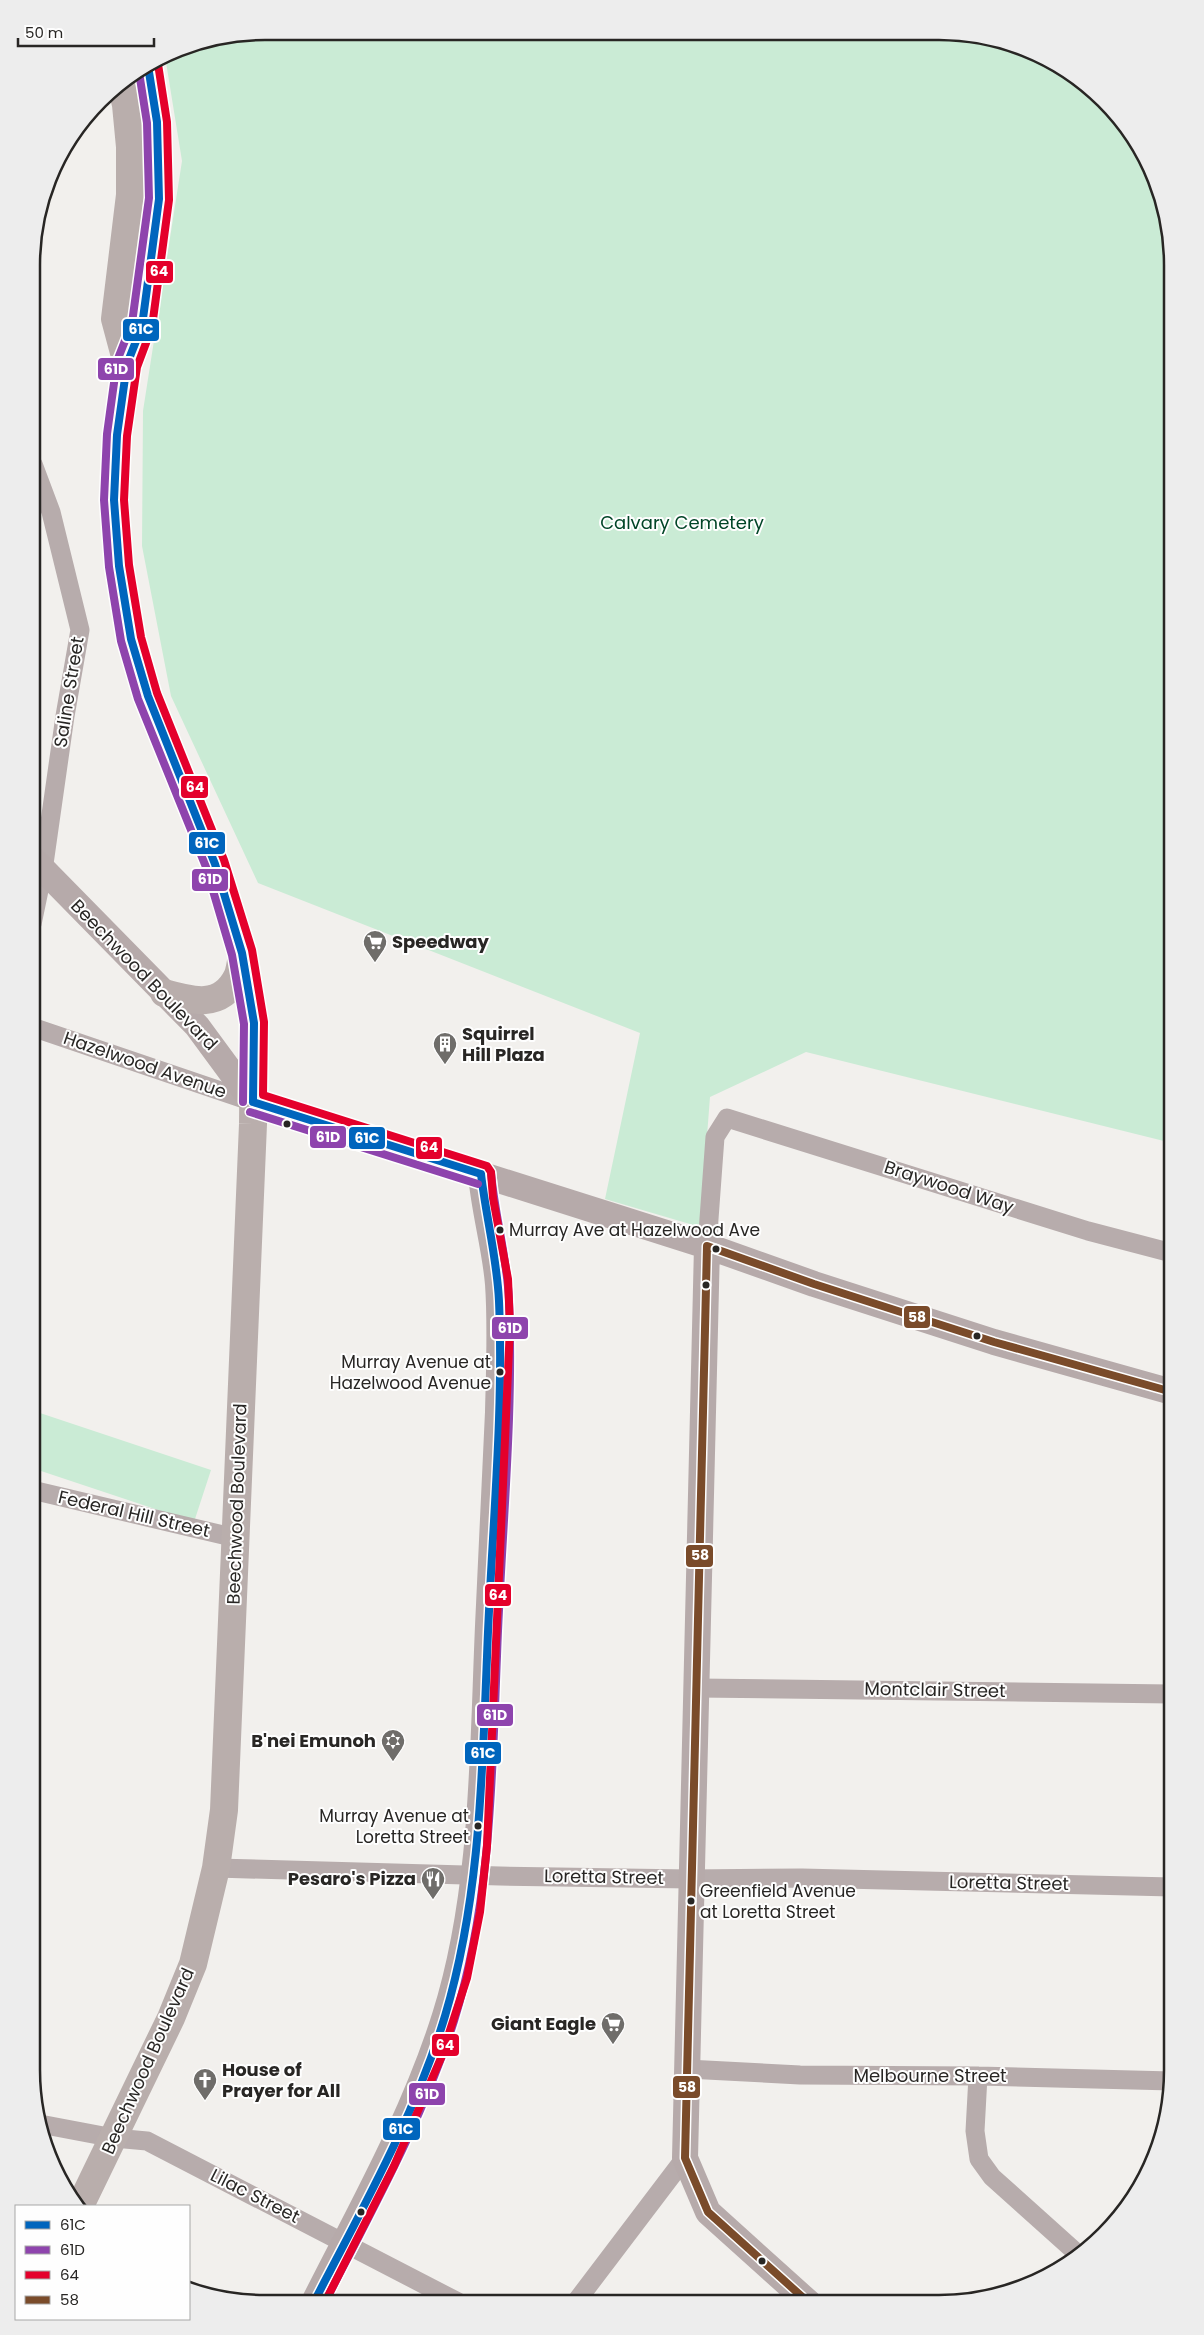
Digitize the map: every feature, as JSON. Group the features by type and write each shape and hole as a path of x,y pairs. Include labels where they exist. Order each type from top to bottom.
{"main road":[{"path":"149,72 157,122 159,199 142,326 127,364 117,435 114,500 119,566 131,639 148,696 215,864 242,953 254,1022 253,1102"},
{"path":"123,91 130,147 130,195 115,319 127,364"},
{"name":"Beechwood Boulevard","path":"40,867 204,1035 253,1102 224,1810 216,1868 193,1964 171,2018 82,2201"},
{"path":"164,993 193,1002 211,1000 224,993 237,977 242,953"},
{"name":"Hazelwood Avenue","path":"253,1102 706,1246 814,1284 994,1342 1164,1390"},
{"path":"318,2295 410,2107 445,2016 458,1969 475,1875 496,1476 500,1326 498,1281 483,1199 481,1174"},
{"path":"706,1246 699,1500 698,1688 690,1879 685,2158 708,2212 800,2295"}],"street":[{"name":"Saline Street","path":"40,483 51,512 80,630 40,854"},
{"name":"Hazelwood Avenue","path":"40,1030 253,1102"},
{"name":"Braywood Way","path":"706,1246 715,1137 727,1118 1088,1231 1164,1251"},
{"name":"Federal Hill Street","path":"40,1492 236,1538"},
{"name":"Montclair Street","path":"698,1688 1164,1694"},
{"name":"Loretta Street","path":"216,1868 475,1875 690,1879 802,1878 1164,1887"},
{"name":"Melbourne Street","path":"687,2069 800,2075 978,2076 1164,2081"},
{"path":"978,2076 975,2131 978,2160 992,2177 1074,2250"},
{"name":"Lilac Street","path":"47,2125 114,2138 147,2141 445,2295"},
{"path":"581,2295 685,2158"}],"green space":[{"name":"Calvary Cemetery","path":"250,40 954,40 983,44 1039,63 1076,86 1098,106 1118,128 1141,165 1160,221 1164,250 1164,1141 806,1052 710,1097 700,1227 605,1199 640,1033 258,883 171,696 142,546 143,411 182,161 166,63 221,44"},
{"path":"40,1413 211,1470 194,1522 40,1471"}],"transit line":[{"name":"64","path":"158,67 167,122 169,200 152,327 137,367 127,436 124,500 129,565 141,637 157,693 224,860 252,950 264,1022 263,1095 487,1166 491,1172 493,1198 508,1279 510,1326 487,1846 480,1912 467,1978 441,2058 394,2166 329,2295"},
{"name":"61C","path":"149,72 157,122 159,199 142,326 127,364 117,435 114,500 119,566 131,639 148,696 215,864 242,953 254,1023 253,1102"},
{"name":"61D","path":"140,78 147,123 149,198 132,323 117,361 107,434 104,500 109,567 121,641 138,699 206,867 232,955 244,1024 243,1102"},
{"name":"61C","path":"253,1102 481,1174"},
{"name":"61D","path":"250,1112 478,1184"},
{"name":"61D","path":"329,2295 396,2164 441,2057 454,2021 466,1976 483,1886 491,1794 510,1389 508,1284 491,1173"},
{"name":"61C","path":"318,2295 369,2197 419,2090 445,2016 457,1972 466,1927 481,1792 500,1390 498,1285 481,1174"},
{"name":"58","path":"800,2295 708,2212 685,2158 707,1246 814,1284 994,1342 1164,1390"}],"place":[{"name":"Speedway","path":"375,963"},
{"name":"Squirrel Hill Plaza","path":"445,1065"},
{"name":"Murray Ave at Hazelwood Ave","path":"500,1230"},
{"name":"Murray Avenue at Hazelwood Avenue","path":"500,1372"},
{"name":"B'nei Emunoh","path":"393,1762"},
{"name":"Murray Avenue at Loretta Street","path":"478,1826"},
{"name":"Pesaro's Pizza","path":"433,1900"},
{"name":"Greenfield Avenue at Loretta Street","path":"691,1901"},
{"name":"Giant Eagle","path":"613,2045"},
{"name":"House of Prayer for All","path":"205,2101"}]}
